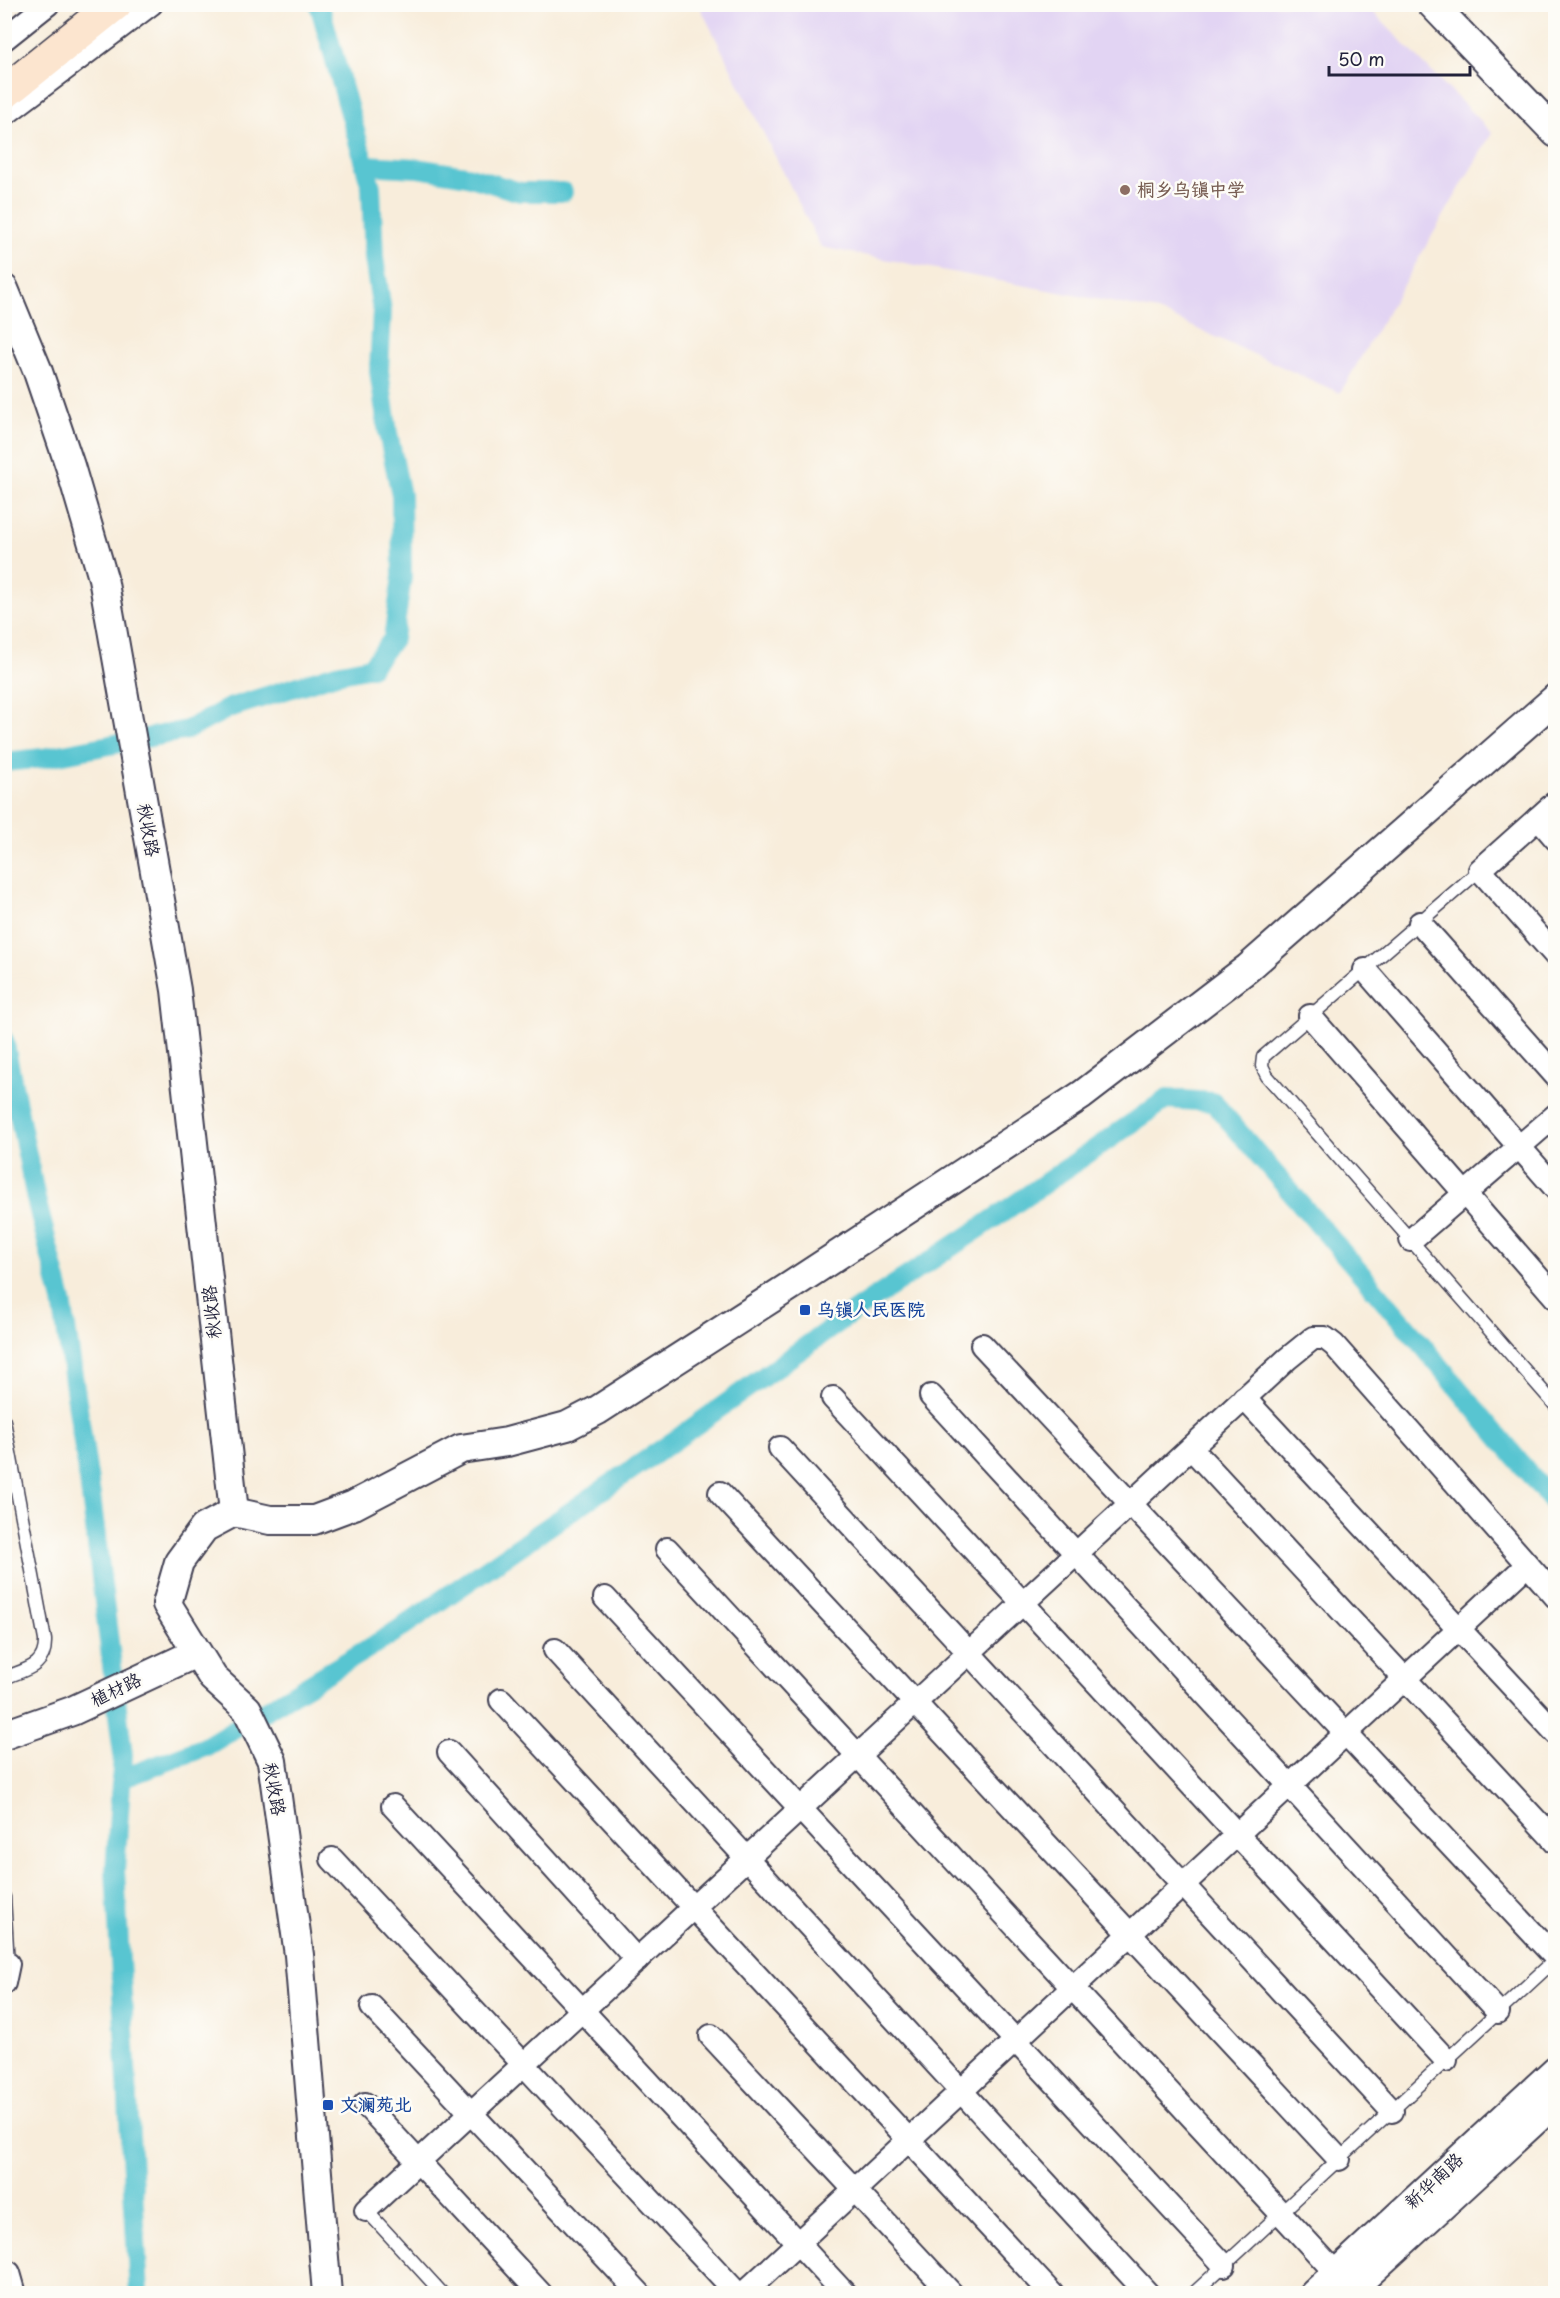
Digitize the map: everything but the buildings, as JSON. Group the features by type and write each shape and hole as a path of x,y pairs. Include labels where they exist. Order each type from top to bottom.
{"main road":[{"path":"4,65 82,4"},
{"path":"4,93 115,4"}],"street":[{"path":"4,39 48,4"},
{"path":"4,114 151,4"},
{"path":"1432,4 1556,133"},
{"name":"秋收路","path":"4,289 37,369 67,455 103,578 176,990 234,1512 204,1528 179,1562 167,1605 213,1678 247,1709 272,1761 299,1955 327,2294"},
{"path":"234,1512 270,1520 314,1520 354,1505 461,1449 507,1442 567,1426 598,1410 792,1286 1082,1095 1248,968 1556,698"},
{"path":"1556,802 1480,870 1556,956"},
{"path":"1538,818 1556,838"},
{"path":"1420,923 1556,1076"},
{"path":"1365,970 1556,1189"},
{"path":"1310,1016 1556,1298"},
{"path":"1411,1240 1556,1115"},
{"path":"366,2210 1244,1398 1313,1338 1325,1338 1334,1345 1556,1597"},
{"path":"982,1345 1556,1958"},
{"path":"931,1396 1498,2012"},
{"path":"833,1398 1446,2060"},
{"path":"1244,1398 1556,1733"},
{"path":"780,1448 1392,2111"},
{"path":"1191,1448 1556,1842"},
{"path":"720,1493 1339,2159"},
{"path":"667,1549 1344,2285"},
{"path":"743,2294 1527,1564"},
{"path":"605,1598 1224,2265"},
{"path":"555,1650 1148,2294"},
{"name":"植材路","path":"4,1736 72,1711 196,1653"},
{"path":"501,1700 1052,2294"},
{"path":"449,1752 637,1960"},
{"path":"393,1806 845,2294"},
{"path":"332,1859 738,2294"},
{"path":"372,2007 640,2294"},
{"path":"711,2036 952,2294"},
{"name":"新华南路","path":"1344,2285 1556,2070"},
{"name":"新华南路","path":"1314,2294 1344,2285 1556,2101"},
{"path":"365,2104 541,2294"},
{"path":"4,2270 9,2273 15,2294"}],"lane":[{"path":"1480,870 1263,1056 1262,1066 1267,1076 1556,1406"},
{"path":"4,1421 45,1640 45,1652 39,1663 4,1678"},
{"path":"4,1897 6,1974"},
{"path":"1193,2294 1556,1958"},
{"path":"366,2210 443,2294"}],"shaded area":[{"name":"桐乡乌镇中学","path":"699,5 1366,5 1492,133 1340,393 1158,311 821,247"}],"waterway":[{"path":"4,762 43,758 187,730 229,708 336,674 371,667 393,639 402,577 401,495 388,433 379,371 382,311 374,258 371,187 319,4"},
{"path":"365,165 417,168 467,176 520,192 563,192"},
{"path":"4,1040 36,1199 62,1301 91,1496 123,1755 115,1871 139,2294"},
{"path":"121,1779 205,1747 392,1634 678,1438 856,1310 1167,1099 1213,1102 1418,1340 1556,1506"}],"place":[{"name":"桐乡乌镇中学","path":"1125,190"},
{"name":"乌镇人民医院","path":"805,1310"},
{"name":"文澜苑北","path":"328,2105"}]}
